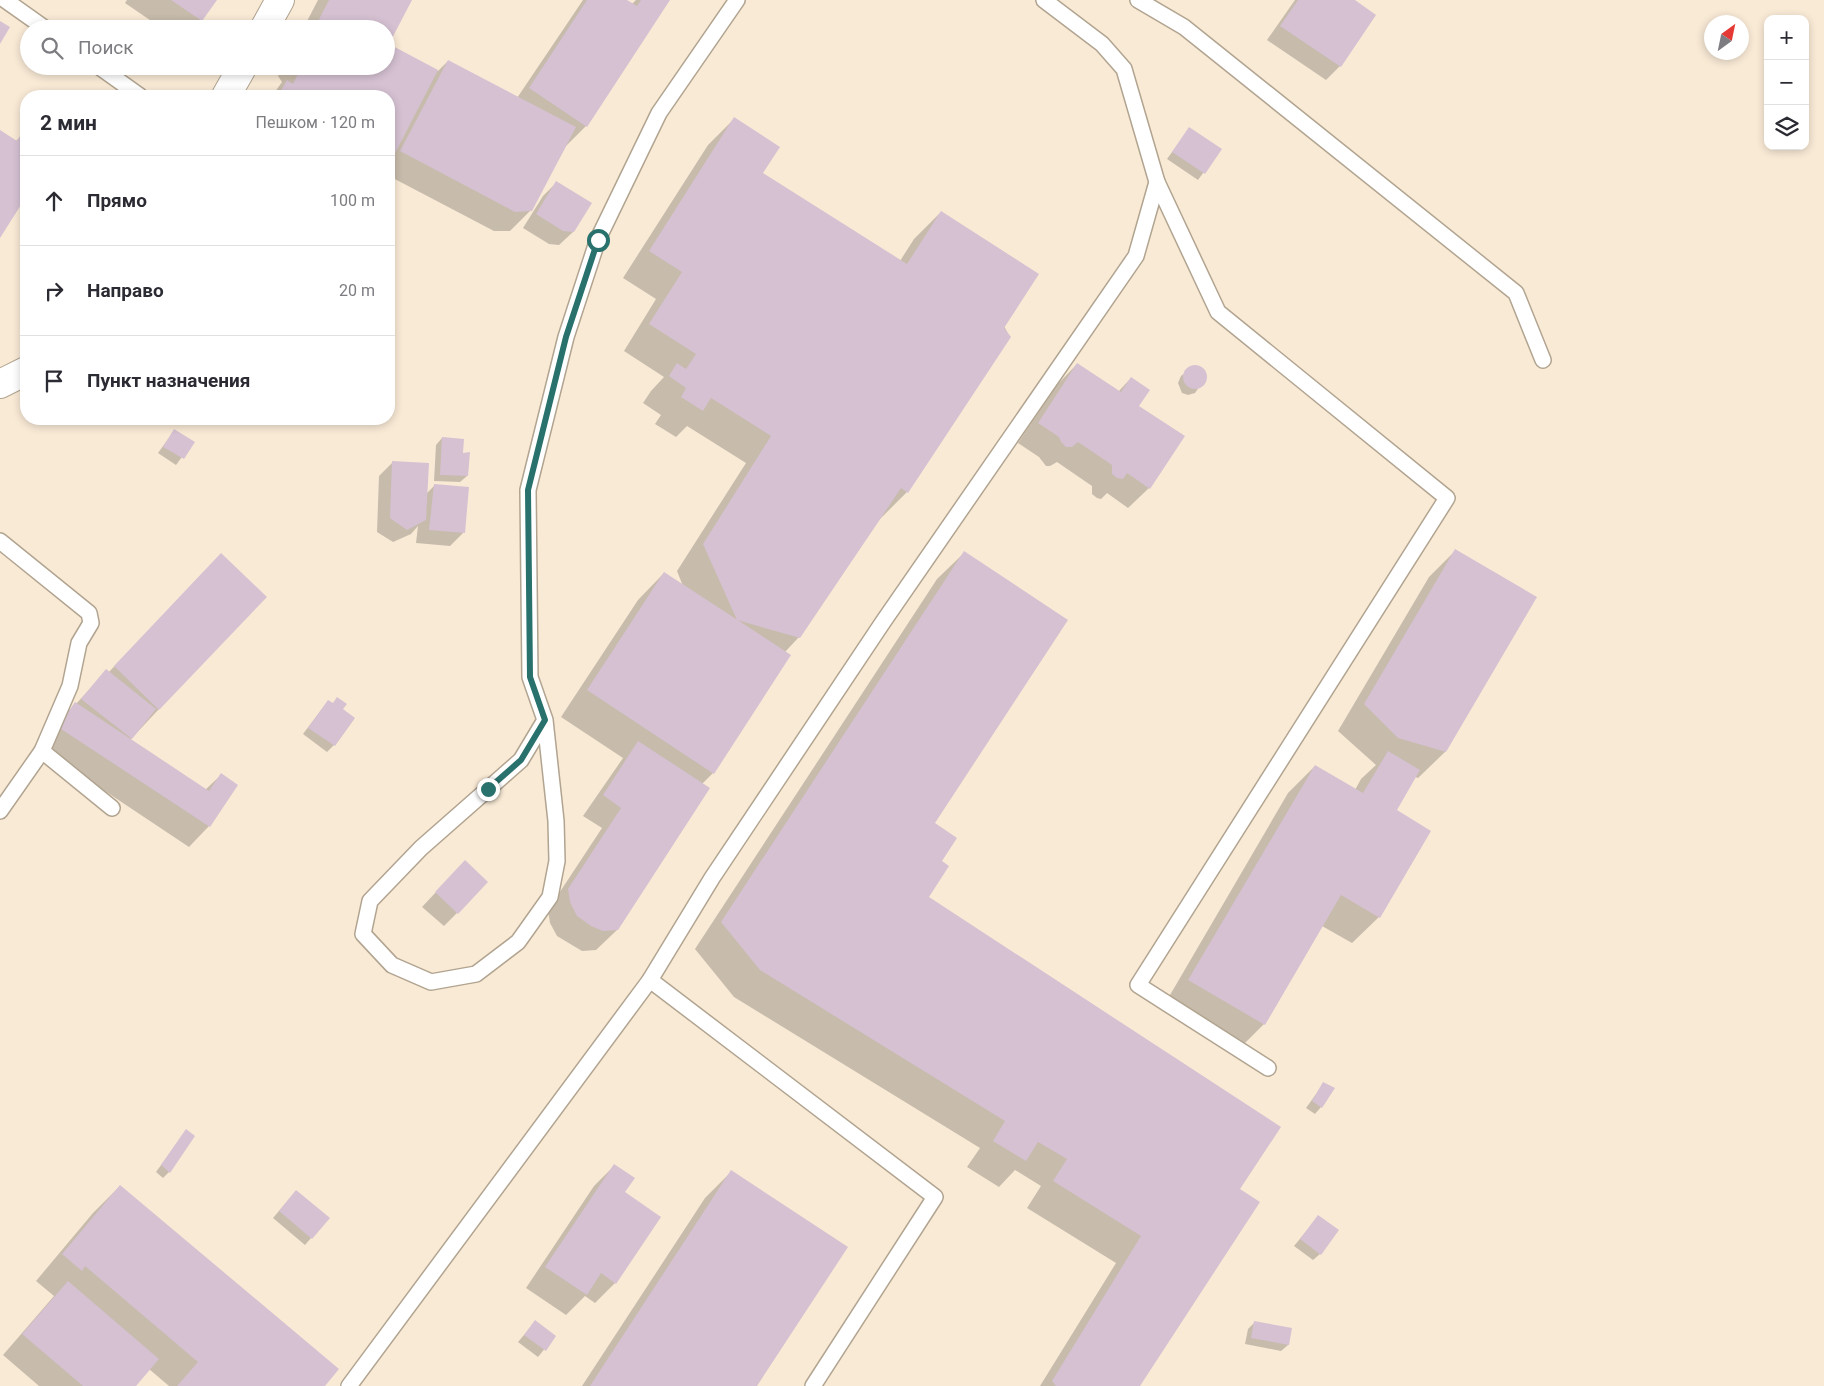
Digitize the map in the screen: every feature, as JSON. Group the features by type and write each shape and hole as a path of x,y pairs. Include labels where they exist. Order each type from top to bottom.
{"street":[{"path":"269,20 280,0"},
{"path":"229,90 238,75"},
{"path":"0,384 20,374"}],"lane":[{"path":"5,0 33,20"},
{"path":"545,720 521,760 421,848 370,901 363,934 392,965 431,982 476,974 518,942 550,897 557,861 556,821 545,720 530,677 528,490 566,337 598,240 659,113 737,0"},
{"path":"1044,0 1102,44 1124,69 1157,182 1218,312 1447,498 1138,985 1268,1068"},
{"path":"1138,0 1184,27 1516,293 1543,360"},
{"path":"111,75 132,90"},
{"path":"349,1386 650,980 712,878 883,622 1136,256 1157,182"},
{"path":"0,541 89,612 91,623 79,643 70,686 42,751 0,811"},
{"path":"42,751 112,808"},
{"path":"650,980 935,1197 813,1386"}],"building":[{"path":"171,0 217,0 203,20"},
{"path":"329,0 412,0 395,33 395,20 319,20"},
{"path":"587,0 627,0 637,6 641,0 670,0 587,127 529,88"},
{"path":"1298,0 1355,0 1376,15 1341,67 1280,26"},
{"path":"0,21 10,27 0,44"},
{"path":"395,47 438,70 395,153 395,90 281,90 287,80 293,84 298,75 395,75"},
{"path":"448,60 576,127 532,211 515,212 400,151"},
{"path":"734,117 780,147 763,173 907,264 941,211 1039,274 1004,328 1011,337 908,493 901,488 800,638 737,620 703,544 771,436 711,398 703,411 681,397 686,388 669,376 677,363 686,369 696,354 649,324 682,272 649,251"},
{"path":"1189,127 1222,149 1205,174 1172,152"},
{"path":"0,130 17,141 20,136 20,206 0,238"},
{"path":"556,181 592,203 574,232 563,231 536,214"},
{"path":"1077,363 1121,392 1131,377 1150,390 1139,406 1185,436 1150,489 1127,473 1123,479 1117,478 1112,474 1112,465 1078,442 1072,447 1066,447 1059,437 1038,423"},
{"path":"1195,365 1204,368 1207,377 1204,386 1195,389 1186,386 1183,377 1186,368"},
{"path":"174,429 195,442 184,459 163,447"},
{"path":"442,437 464,439 463,453 470,452 468,476 440,475"},
{"path":"392,461 429,463 426,520 407,530 390,518"},
{"path":"434,484 469,487 465,533 429,530"},
{"path":"1455,549 1537,597 1446,752 1398,738 1364,704"},
{"path":"964,551 1068,620 935,823 957,838 942,861 949,866 929,897 1281,1127 1240,1189 1260,1202 1140,1386 1056,1386 1052,1381 1141,1236 1053,1181 1067,1159 1038,1142 1026,1161 993,1141 1005,1121 760,970 721,922"},
{"path":"221,553 267,597 159,710 114,666"},
{"path":"664,572 791,655 714,774 587,690"},
{"path":"106,669 156,709 132,739 81,699"},
{"path":"337,697 347,704 343,709 355,718 335,746 308,728 328,700 333,703"},
{"path":"75,702 209,791 221,773 238,785 210,827 58,727"},
{"path":"638,741 710,788 618,930 603,931 591,926 577,916 570,902 568,889 621,808 603,795"},
{"path":"1388,751 1420,770 1397,810 1431,831 1380,918 1341,895 1265,1025 1188,980 1315,765 1363,793"},
{"path":"465,860 488,882 458,914 435,892"},
{"path":"1323,1082 1335,1088 1322,1108 1312,1101"},
{"path":"186,1129 195,1136 170,1173 161,1165"},
{"path":"614,1164 635,1178 625,1192 661,1217 616,1284 601,1273 587,1295 545,1267"},
{"path":"731,1170 848,1247 757,1386 590,1386"},
{"path":"120,1185 339,1369 325,1386 177,1386 198,1362 85,1266 82,1271 62,1254"},
{"path":"296,1190 330,1218 312,1239 279,1211"},
{"path":"1318,1215 1339,1230 1321,1255 1300,1239"},
{"path":"68,1281 159,1359 136,1386 83,1386 22,1334"},
{"path":"535,1320 556,1336 546,1351 524,1335"},
{"path":"1254,1321 1292,1328 1289,1345 1251,1338"}],"route":[{"path":"488,789 521,760 545,720 530,677 528,490 566,337 598,240"}]}
